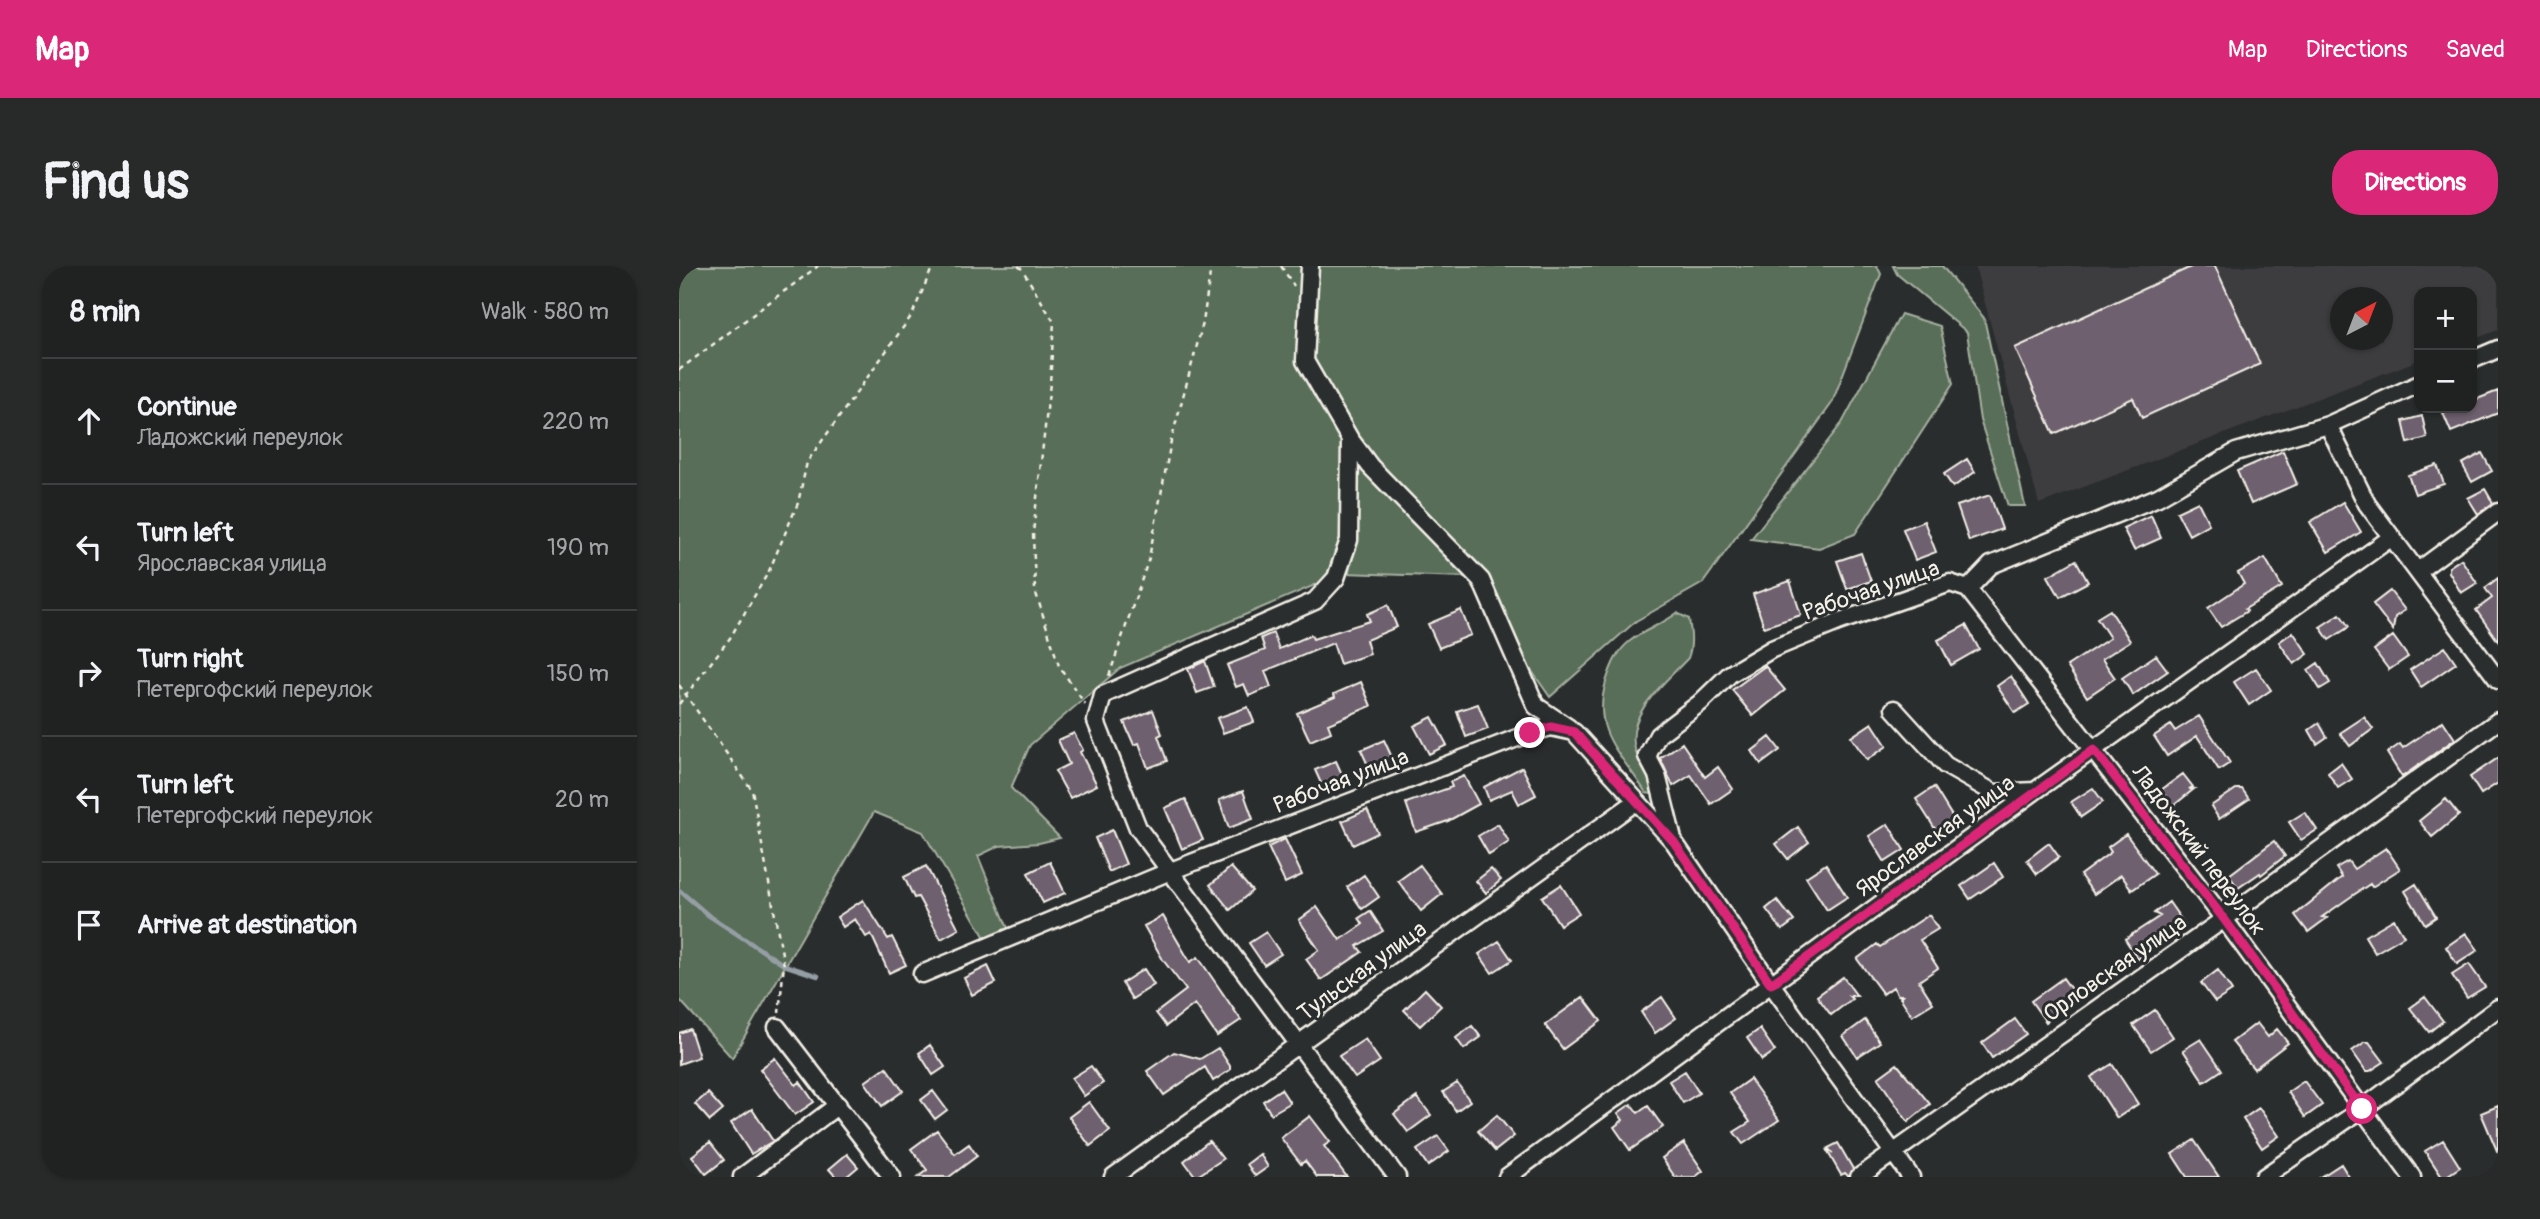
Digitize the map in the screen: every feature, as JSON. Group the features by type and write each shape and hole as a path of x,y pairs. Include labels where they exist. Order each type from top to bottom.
{"street":[{"path":"1310,266 1305,361 1350,439 1370,466 1481,580 1536,706 1574,732 1674,842 1771,984 1911,1177"},
{"path":"2477,358 2498,349"},
{"name":"Рабочая улица","path":"1674,842 1657,775 1647,756 1658,735 1700,703 1730,674 1772,649 1838,622 1950,583 1968,589 1991,565 2158,497 2236,452 2328,425 2414,386"},
{"path":"2328,425 2368,504 2498,680"},
{"path":"1350,439 1349,540 1336,578 1315,601 1103,695 1096,721 1137,828 1397,1177"},
{"path":"2418,571 2498,512"},
{"name":"Ярославская улица","path":"1507,1177 2035,791 2392,537"},
{"name":"Ладожский переулок","path":"1968,589 2224,919 2412,1177"},
{"path":"1894,709 1945,765 1994,793 2035,791"},
{"name":"Орловская улица","path":"1859,1177 2224,919 2498,720"},
{"name":"Рабочая улица","path":"922,974 1168,872 1530,733 1551,727 1574,732"},
{"name":"Тульская улица","path":"1113,1177 1637,801"},
{"path":"2264,1177 2362,1109 2498,1008"},
{"path":"777,1027 892,1177"},
{"path":"742,1177 838,1105"}],"path":[{"path":"679,370 818,266"},
{"path":"679,704 730,638 769,571 798,503 807,462 912,315 933,266"},
{"path":"1018,266 1054,322 1033,533 1035,590 1059,666 1096,721"},
{"path":"1103,695 1149,558 1171,441 1203,323 1211,266"},
{"path":"679,685 752,790 784,965 777,1027"}],"shaded area":[{"path":"1975,266 2498,266 2498,330 2477,338 2477,287 2414,287 2414,362 2039,504"}],"green space":[{"path":"679,266 1877,266 1881,274 1832,403 1703,583 1636,621 1550,697 1466,577 1343,573 1120,668 1030,745 1011,788 1060,838 1039,843 999,846 978,856 1012,938 991,948 923,832 874,812 732,1058 679,999"},
{"path":"1893,266 1942,266 1984,318 2025,506 2008,506 1980,420 1967,332 1897,274"},
{"path":"1901,314 1940,326 1953,384 1855,534 1819,548 1751,539 1842,423"},
{"path":"1677,613 1689,619 1690,653 1642,710 1634,736 1635,749 1652,794 1646,793 1611,742 1602,715 1602,700 1610,670 1621,649 1635,637"}],"building":[{"path":"2193,266 2215,266 2260,364 2142,418 2133,398 2054,434 2015,348"},
{"path":"2498,391 2498,413 2451,432 2443,413 2477,413 2477,399"},
{"path":"2422,416 2427,438 2408,443 2403,421"},
{"path":"2283,451 2297,484 2251,504 2237,471"},
{"path":"2482,453 2492,471 2472,482 2462,464"},
{"path":"1967,459 1975,472 1953,487 1944,474"},
{"path":"2437,465 2444,484 2415,494 2408,475"},
{"path":"2485,489 2493,503 2478,514 2468,498"},
{"path":"1990,495 2002,529 1969,541 1957,506"},
{"path":"2198,502 2209,524 2189,535 2177,512"},
{"path":"2343,502 2361,532 2328,552 2310,522"},
{"path":"2151,515 2161,538 2134,550 2123,528"},
{"path":"1924,521 1936,552 1915,560 1903,529"},
{"path":"1861,553 1871,581 1847,589 1837,561"},
{"path":"2265,558 2282,587 2221,627 2208,608 2244,584 2238,573"},
{"path":"2461,559 2477,583 2461,593 2449,567"},
{"path":"2076,560 2088,582 2060,597 2048,576"},
{"path":"2498,578 2498,641 2476,610 2492,598 2485,588"},
{"path":"1790,581 1801,615 1764,627 1753,594"},
{"path":"2390,591 2405,610 2395,617 2393,630 2373,604"},
{"path":"1388,605 1397,627 1366,640 1370,654 1340,664 1333,643 1265,671 1271,687 1249,696 1244,684 1236,687 1227,665 1265,650 1261,638 1273,633 1279,649 1311,635 1313,639 1370,621 1367,614"},
{"path":"1461,610 1471,635 1439,648 1428,624"},
{"path":"2110,610 2130,641 2102,659 2115,678 2087,697 2067,666 2110,638 2097,618"},
{"path":"2340,614 2349,627 2329,640 2320,627"},
{"path":"1966,625 1979,649 1951,665 1938,640"},
{"path":"2293,632 2308,654 2294,664 2279,642"},
{"path":"2393,636 2408,657 2389,670 2374,650"},
{"path":"2445,647 2456,663 2421,687 2410,670"},
{"path":"2156,655 2168,671 2133,695 2122,678"},
{"path":"1205,661 1214,687 1197,693 1188,669"},
{"path":"2318,663 2330,683 2320,689 2308,670"},
{"path":"1765,666 1785,690 1753,716 1732,690"},
{"path":"2256,668 2271,690 2249,705 2234,682"},
{"path":"2011,676 2029,704 2015,713 1997,686"},
{"path":"1361,682 1371,706 1328,724 1331,732 1310,741 1297,713 1335,697 1334,694"},
{"path":"1478,704 1488,729 1466,737 1457,711"},
{"path":"1248,707 1254,722 1223,733 1217,718"},
{"path":"1153,710 1162,734 1158,736 1167,761 1148,768 1139,743 1134,745 1124,722"},
{"path":"2199,716 2230,763 2219,770 2197,736 2167,756 2154,736 2171,725 2175,731"},
{"path":"1432,717 1447,745 1429,754 1414,726"},
{"path":"2364,717 2373,729 2350,746 2340,733"},
{"path":"2443,721 2455,739 2402,777 2387,753 2400,744 2403,748"},
{"path":"1872,723 1887,746 1867,760 1851,737"},
{"path":"2319,723 2327,737 2317,744 2309,730"},
{"path":"1074,733 1083,750 1080,752 1097,785 1070,798 1055,771 1069,764 1058,740"},
{"path":"1770,737 1780,750 1761,764 1752,751"},
{"path":"1384,740 1395,764 1372,774 1361,750"},
{"path":"1682,743 1705,777 1718,767 1733,789 1711,804 1691,775 1673,786 1660,758"},
{"path":"2498,758 2498,783 2481,794 2470,777"},
{"path":"1336,761 1345,781 1324,790 1315,770"},
{"path":"2341,763 2352,779 2338,788 2328,773"},
{"path":"1522,767 1536,795 1519,804 1512,790 1489,800 1484,787"},
{"path":"2183,774 2193,787 2189,789 2194,789 2173,806 2161,790"},
{"path":"1464,776 1479,804 1448,821 1416,832 1406,803 1452,787 1450,782"},
{"path":"1934,787 1955,821 1937,832 1916,799"},
{"path":"2093,788 2103,802 2081,817 2071,802"},
{"path":"2236,789 2242,789 2249,799 2219,819 2211,806"},
{"path":"1243,791 1253,819 1229,828 1219,800"},
{"path":"1185,799 1203,840 1182,849 1165,808"},
{"path":"2446,799 2459,815 2432,837 2419,821"},
{"path":"1367,810 1378,833 1353,845 1342,821"},
{"path":"2305,812 2317,830 2301,840 2289,822"},
{"path":"1498,824 1509,842 1489,855 1478,836"},
{"path":"1888,824 1904,850 1885,862 1869,836"},
{"path":"1798,827 1809,842 1788,859 1776,844"},
{"path":"1112,830 1126,864 1109,872 1095,838"},
{"path":"2126,834 2155,874 2132,890 2121,875 2094,894 2080,875 2111,852 2108,847"},
{"path":"1285,839 1302,875 1285,883 1268,847"},
{"path":"2274,841 2285,856 2261,875 2260,873 2238,888 2229,875"},
{"path":"2049,843 2059,857 2037,874 2027,860"},
{"path":"2386,848 2400,869 2349,898 2322,917 2327,918 2308,932 2295,915 2342,877 2336,868 2348,861 2354,869"},
{"path":"1050,862 1065,893 1043,903 1028,873"},
{"path":"1994,863 2003,877 1970,899 1961,886"},
{"path":"1826,864 1847,897 1827,910 1806,877"},
{"path":"1420,865 1442,894 1421,911 1398,881"},
{"path":"926,866 959,929 941,939 918,897 914,898 904,877"},
{"path":"1231,867 1252,891 1230,910 1210,885"},
{"path":"1491,869 1501,880 1486,893 1476,881"},
{"path":"1364,875 1379,897 1362,909 1347,887"},
{"path":"2416,884 2436,917 2425,924 2405,891"},
{"path":"1561,885 1579,913 1560,925 1542,897"},
{"path":"863,900 888,939 892,937 906,965 889,973 871,934 866,937 855,919 843,927 837,917"},
{"path":"1777,900 1794,921 1782,930 1766,909"},
{"path":"2169,902 2185,925 2138,959 2125,939 2160,916 2154,913"},
{"path":"1317,907 1340,940 1363,924 1359,918 1370,911 1383,931 1357,946 1362,952 1321,980 1306,959 1319,950 1299,920"},
{"path":"1929,915 1938,929 1920,940 1938,968 1919,981 1933,1003 1912,1016 1900,997 1902,995 1898,995 1893,987 1883,994 1857,959 1877,944 1880,947"},
{"path":"1163,916 1190,962 1198,957 1241,1020 1217,1036 1195,1004 1166,1026 1156,1013 1186,990 1163,960 1144,926"},
{"path":"2394,919 2404,936 2375,953 2365,936"},
{"path":"1266,932 1281,954 1264,965 1249,943"},
{"path":"2466,933 2478,950 2457,964 2446,947"},
{"path":"1499,941 1512,960 1492,973 1479,954"},
{"path":"2469,964 2485,987 2467,998 2452,975"},
{"path":"988,966 996,983 972,995 964,978"},
{"path":"1144,969 1154,985 1132,999 1122,983"},
{"path":"2218,970 2232,991 2215,1002 2201,983"},
{"path":"1843,977 1857,996 1849,996 1852,999 1831,1015 1817,996"},
{"path":"2063,978 2077,998 2046,1022 2031,1001"},
{"path":"1425,989 1441,1006 1420,1026 1404,1010"},
{"path":"1583,997 1601,1021 1563,1049 1545,1025"},
{"path":"1662,997 1676,1018 1655,1033 1641,1012"},
{"path":"2425,997 2443,1021 2429,1032 2410,1008"},
{"path":"2155,1010 2173,1037 2151,1051 2133,1025"},
{"path":"2015,1019 2026,1034 1992,1058 1982,1043"},
{"path":"1865,1020 1880,1042 1857,1057 1843,1036"},
{"path":"2257,1023 2268,1037 2277,1029 2288,1043 2254,1069 2232,1042"},
{"path":"1472,1026 1481,1037 1464,1049 1456,1038"},
{"path":"690,1029 699,1057 679,1064 679,1033"},
{"path":"1760,1029 1775,1051 1762,1060 1747,1038"},
{"path":"1365,1039 1380,1061 1355,1078 1339,1056"},
{"path":"2201,1039 2222,1070 2204,1082 2183,1050"},
{"path":"2369,1042 2384,1062 2370,1071 2366,1071 2352,1051"},
{"path":"930,1045 945,1067 933,1075 919,1053"},
{"path":"1218,1048 1230,1070 1213,1081 1205,1067 1164,1095 1147,1071 1174,1052 1200,1059"},
{"path":"775,1058 796,1085 800,1082 814,1102 795,1115 760,1069"},
{"path":"1897,1064 1930,1104 1908,1122 1878,1078"},
{"path":"2112,1064 2138,1104 2117,1118 2091,1077"},
{"path":"1091,1066 1103,1083 1084,1096 1072,1078"},
{"path":"886,1067 903,1091 882,1106 865,1082"},
{"path":"1685,1071 1699,1093 1683,1103 1669,1081"},
{"path":"1750,1079 1779,1120 1743,1144 1734,1132 1750,1122 1730,1093"},
{"path":"2304,1081 2322,1105 2305,1117 2288,1092"},
{"path":"1457,1083 1470,1101 1456,1111 1443,1092"},
{"path":"1281,1089 1290,1103 1271,1114 1263,1101"},
{"path":"933,1091 947,1110 935,1119 921,1100"},
{"path":"708,1093 723,1110 710,1121 695,1104"},
{"path":"1417,1097 1431,1115 1408,1132 1394,1114"},
{"path":"1089,1102 1110,1131 1090,1146 1069,1117"},
{"path":"1631,1104 1638,1113 1648,1106 1663,1127 1630,1150 1614,1127 1623,1120 1618,1113"},
{"path":"2498,1106 2498,1153 2481,1113"},
{"path":"2259,1108 2279,1136 2262,1148 2243,1119"},
{"path":"752,1109 773,1141 751,1154 731,1123"},
{"path":"1497,1115 1514,1136 1495,1151 1478,1131"},
{"path":"1310,1116 1330,1142 1324,1146 1347,1177 1317,1177 1305,1161 1301,1164 1281,1138"},
{"path":"937,1130 955,1154 969,1144 977,1156 949,1177 918,1177 927,1170 911,1149"},
{"path":"1438,1136 1449,1151 1428,1166 1417,1150"},
{"path":"2194,1140 2219,1177 2187,1177 2172,1154"},
{"path":"2443,1140 2460,1167 2445,1177 2442,1177 2425,1151"},
{"path":"1209,1141 1223,1159 1196,1177 1184,1161"},
{"path":"710,1142 724,1160 706,1174 692,1156"},
{"path":"1684,1143 1703,1171 1695,1177 1675,1177 1662,1158"},
{"path":"1838,1143 1853,1169 1849,1177 1845,1173 1841,1175 1826,1149 1833,1154 1828,1148"},
{"path":"847,1154 858,1167 846,1177 836,1177 829,1169"},
{"path":"1260,1154 1268,1167 1255,1176 1247,1164"},
{"path":"2341,1164 2349,1177 2321,1177"}],"waterway":[{"path":"679,890 708,915 784,965 818,976"}],"route":[{"path":"1530,733 1551,727 1574,732 1674,842 1771,984 2094,750 2224,919 2362,1109"}]}
